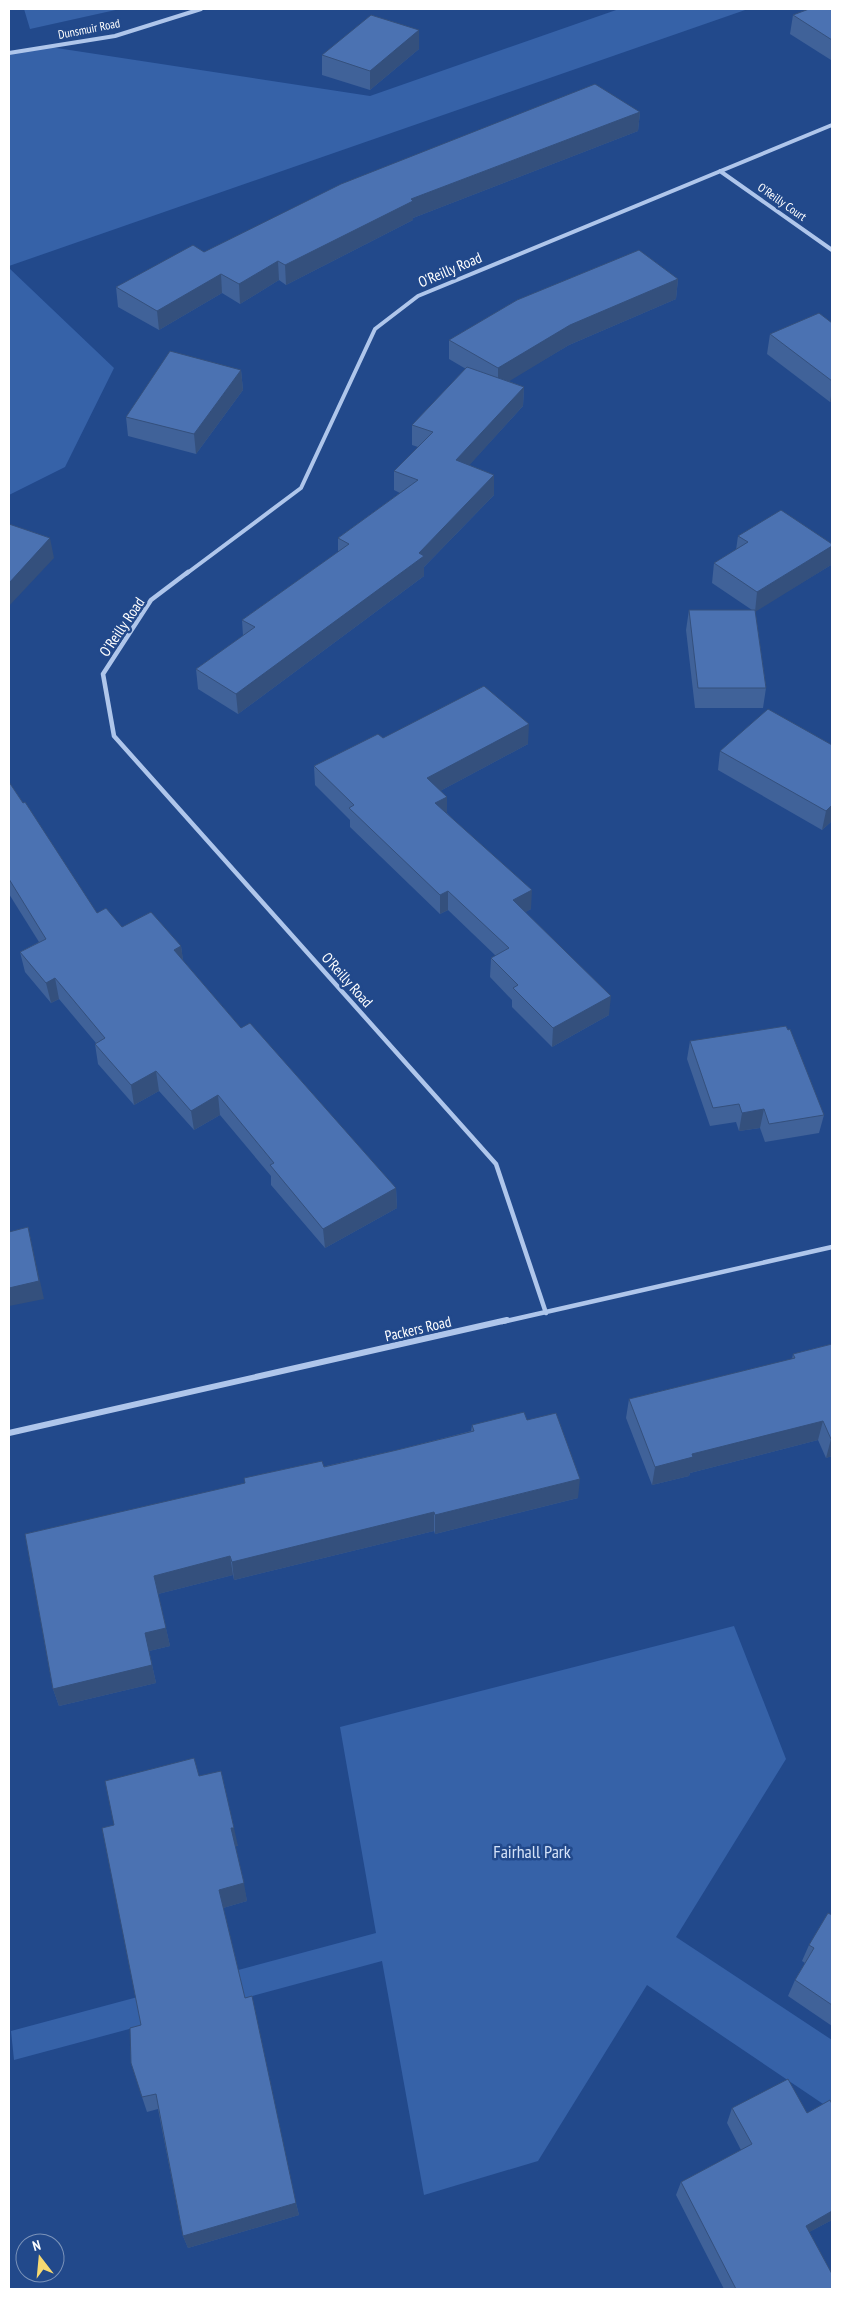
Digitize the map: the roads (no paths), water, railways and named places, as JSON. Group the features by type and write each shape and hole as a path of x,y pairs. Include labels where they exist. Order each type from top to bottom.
{"street":[{"name":"Dunsmuir Road","path":"9,53 115,36 201,9"},
{"name":"O'Reilly Road","path":"546,1313 496,1164 114,736 103,674 151,600 301,488 374,329 418,296 832,125"},
{"name":"O'Reilly Court","path":"720,171 832,250"},
{"name":"Packers Road","path":"9,1433 832,1247"}],"park label":[{"name":"Fairhall Park","path":"532,1852"}]}
